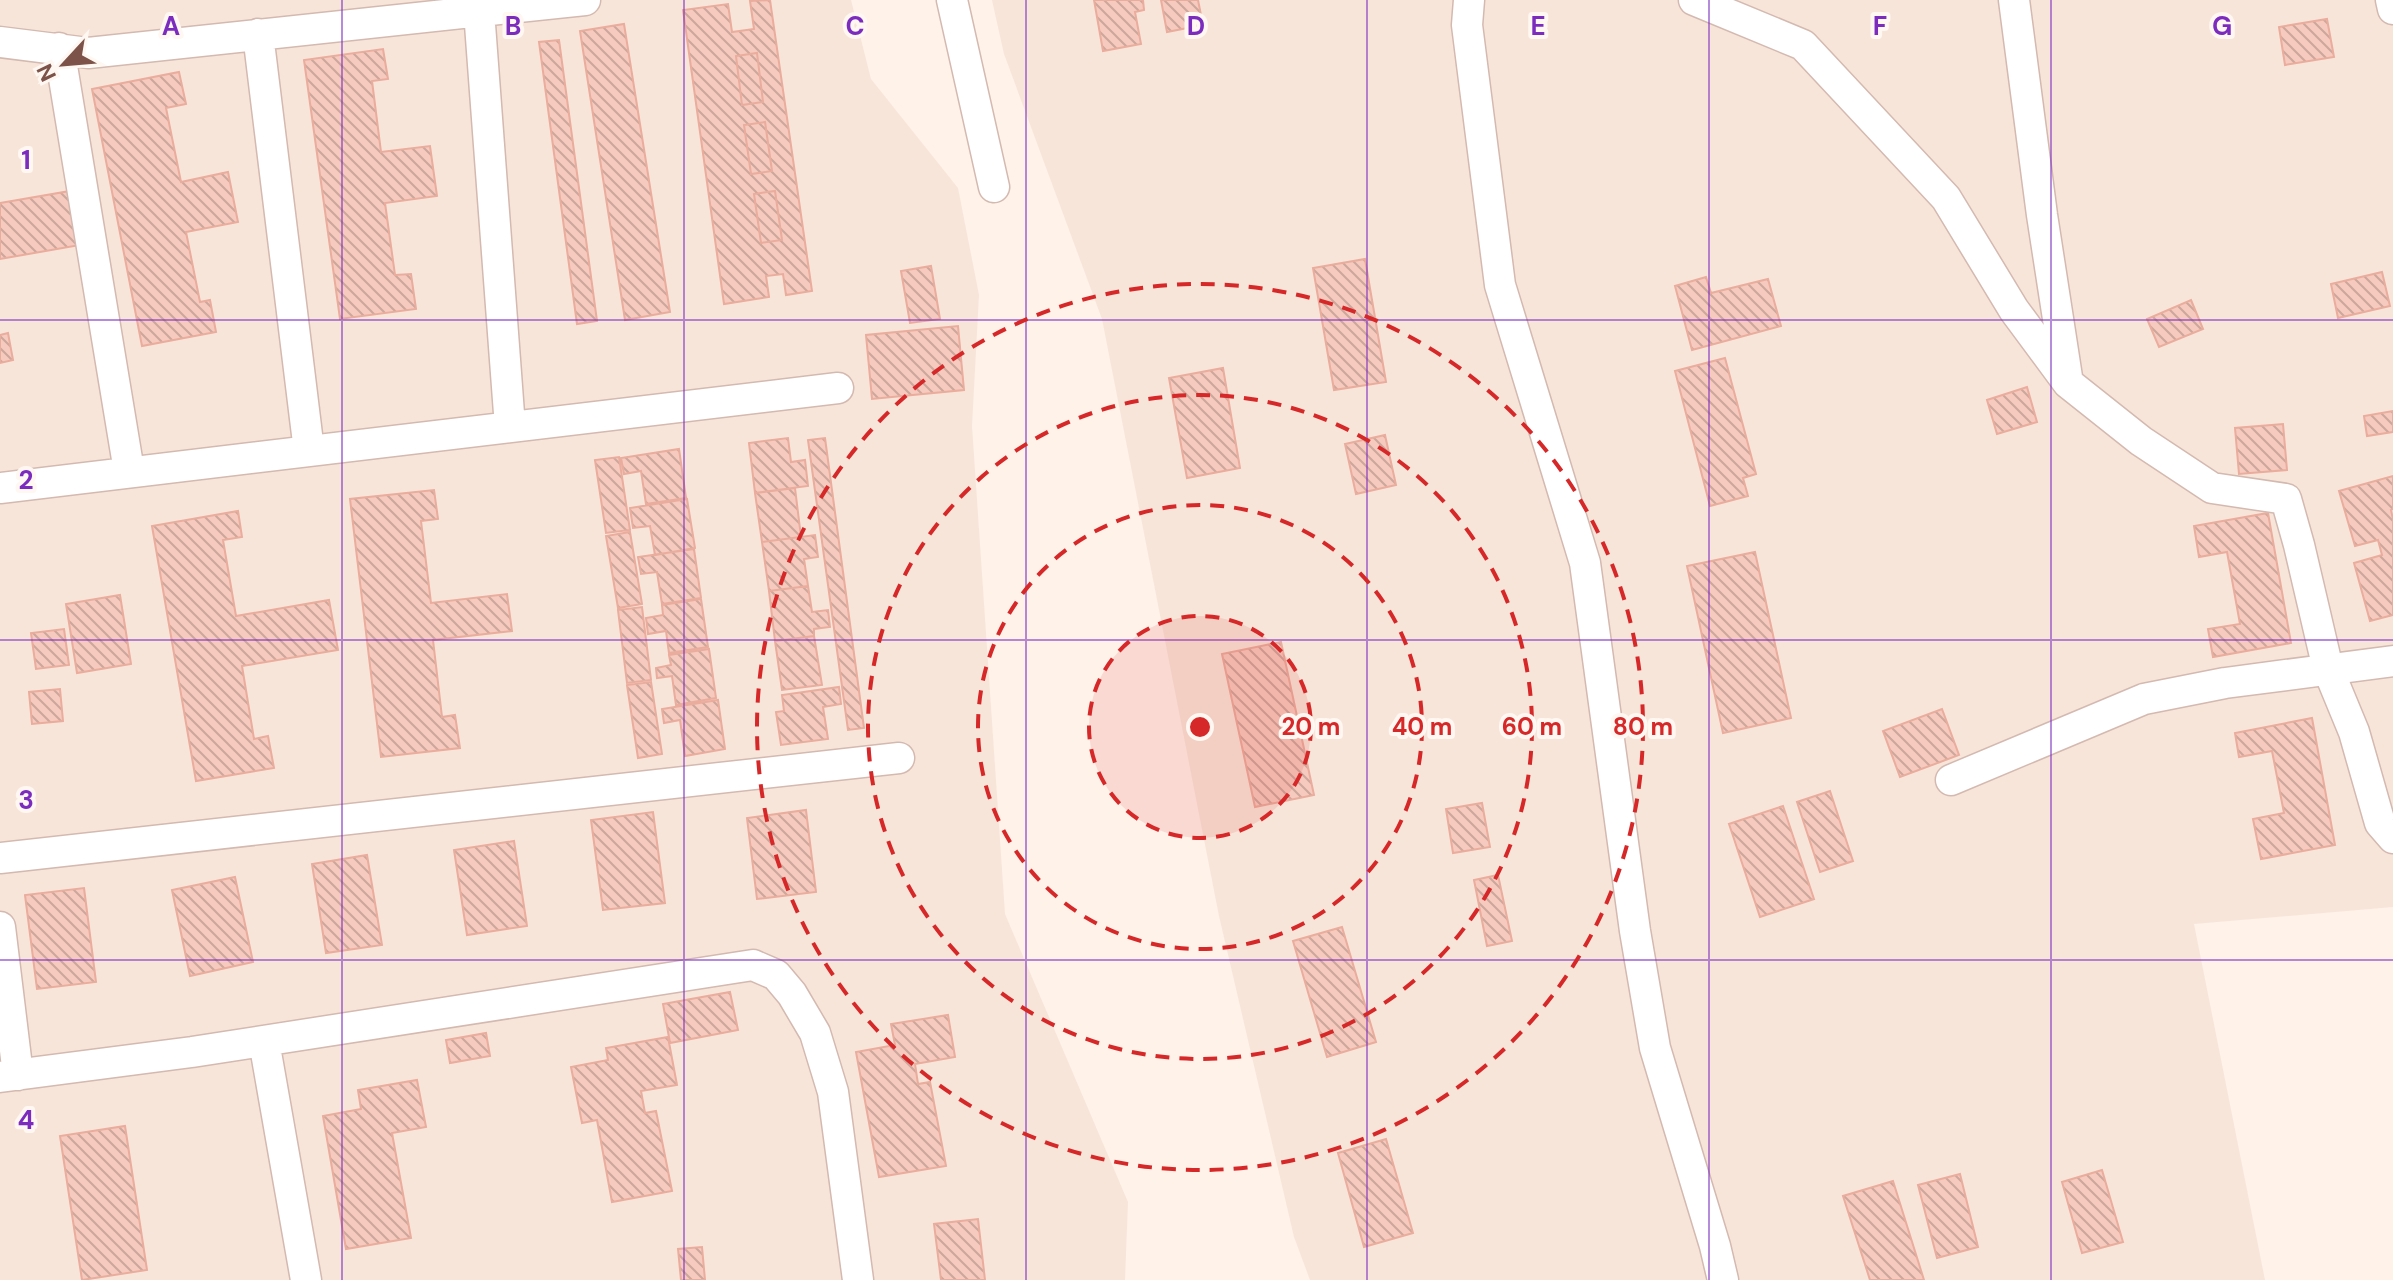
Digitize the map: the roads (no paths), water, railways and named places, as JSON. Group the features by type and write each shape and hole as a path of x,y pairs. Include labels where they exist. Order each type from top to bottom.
{"street":[{"path":"0,42 88,53 585,0"},
{"path":"952,0 994,187"},
{"path":"1469,0 1467,25 1500,285 1585,563 1635,931 1655,1048 1723,1280"},
{"path":"1694,0 1803,45 1813,55 1946,198 2014,310 2068,383 2141,441 2212,488 2286,499 2328,669 2354,732 2380,823 2393,838"},
{"path":"2014,0 2068,383"},
{"path":"2391,0 2393,9"},
{"path":"479,11 510,427"},
{"path":"258,34 309,451"},
{"path":"59,48 129,471"},
{"path":"0,488 838,388"},
{"path":"1951,780 2144,699 2225,683 2393,661"},
{"path":"0,858 899,758"},
{"path":"0,927 9,1076 264,1041 753,965 776,975 792,994 815,1033 833,1092 858,1280"},
{"path":"264,1041 306,1280"}]}
